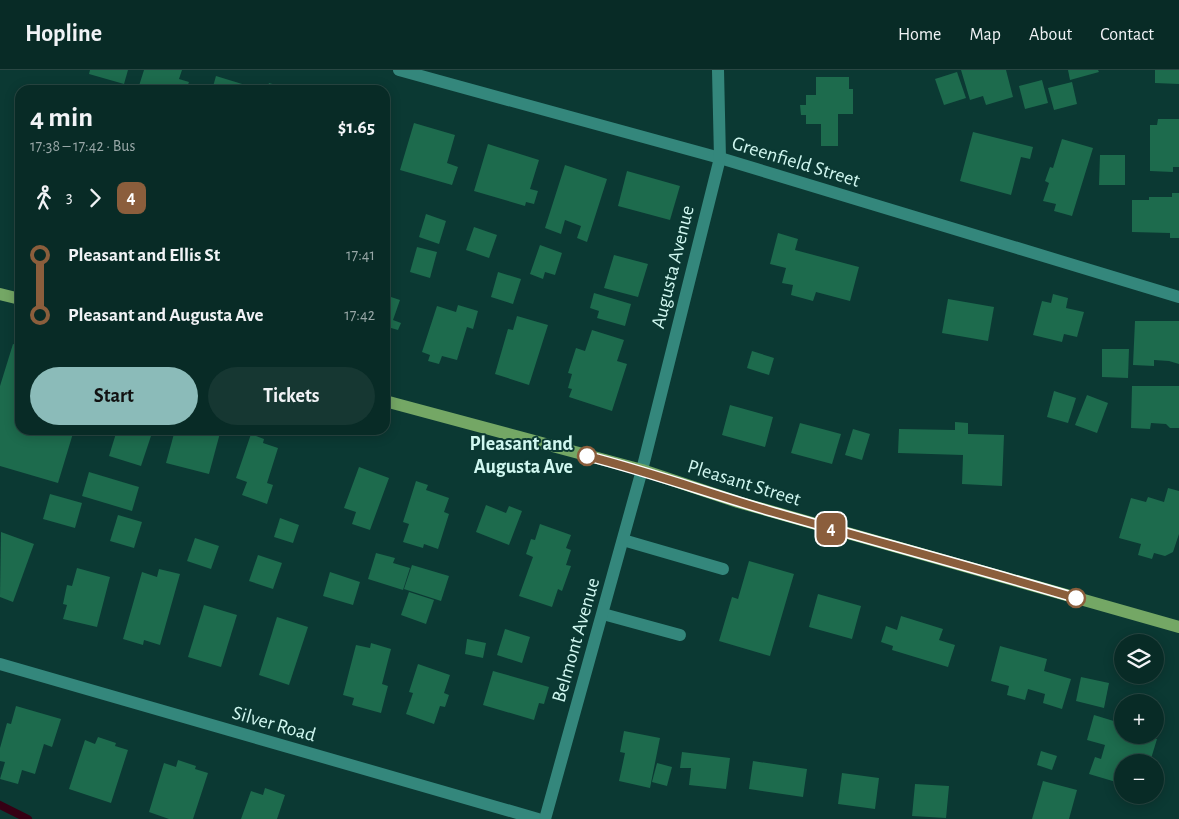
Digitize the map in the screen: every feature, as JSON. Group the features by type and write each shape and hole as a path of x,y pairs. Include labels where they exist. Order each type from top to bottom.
{"main road":[{"path":"0,294 15,298"},
{"name":"Pleasant Street","path":"390,402 642,470 765,510 1179,627"}],"street":[{"name":"Greenfield Street","path":"399,70 720,158 1179,297"},
{"name":"Augusta Avenue","path":"642,470 720,158 718,70"},
{"name":"Belmont Avenue","path":"545,819 604,614 642,470"},
{"path":"623,540 723,569"},
{"path":"604,614 680,635"},
{"name":"Silver Road","path":"0,664 538,819"}],"building":[{"path":"90,70 128,70 124,84 89,74"},
{"path":"144,70 182,70 179,79 189,82 188,85 139,85"},
{"path":"961,70 1006,70 1013,97 986,105 983,96 970,100"},
{"path":"1068,70 1098,70 1099,72 1070,80"},
{"path":"1155,70 1179,70 1179,84 1155,83"},
{"path":"957,72 966,98 944,105 935,79"},
{"path":"216,76 245,85 213,85"},
{"path":"816,77 849,77 849,89 853,89 853,114 838,114 838,146 821,146 821,124 806,124 806,115 801,115 800,105 806,105 806,95 816,95"},
{"path":"1042,80 1048,103 1025,109 1019,86"},
{"path":"1072,82 1077,104 1054,110 1048,88"},
{"path":"1158,119 1179,119 1179,167 1173,167 1173,172 1150,171 1150,125 1157,125"},
{"path":"414,123 455,135 447,163 458,167 452,185 400,170"},
{"path":"973,132 1033,147 1030,159 1021,157 1011,195 960,181"},
{"path":"1062,139 1093,148 1072,216 1054,211 1056,204 1043,201 1049,183 1045,181 1050,167 1053,168"},
{"path":"488,144 539,160 530,189 538,191 534,204 526,202 525,206 474,191"},
{"path":"1100,155 1125,155 1125,185 1099,185"},
{"path":"565,165 607,179 587,242 577,238 581,226 565,220 561,234 545,228"},
{"path":"627,171 680,186 670,220 618,206"},
{"path":"1172,193 1179,193 1179,238 1170,238 1170,233 1132,232 1132,200 1149,200 1149,197 1172,197"},
{"path":"426,214 446,221 439,244 419,237"},
{"path":"474,227 497,235 489,258 466,250"},
{"path":"778,233 798,239 795,250 859,267 850,301 816,292 813,301 791,295 793,285 782,283 786,268 770,264"},
{"path":"540,245 562,253 555,275 545,272 543,279 530,274"},
{"path":"417,247 437,252 430,278 410,272"},
{"path":"614,255 648,264 638,297 604,288"},
{"path":"498,272 521,279 513,304 491,297"},
{"path":"594,293 631,304 625,326 597,318 599,311 590,308"},
{"path":"1053,294 1068,298 1066,308 1084,312 1077,337 1064,334 1062,342 1033,335 1042,301 1051,303"},
{"path":"391,297 400,300 393,320 401,323 398,330 391,328 390,331"},
{"path":"948,299 994,307 988,341 942,333"},
{"path":"458,305 478,311 473,329 467,327 457,360 442,356 439,364 428,361 430,355 422,352 437,306 456,312"},
{"path":"517,316 548,325 529,385 495,374 508,329 513,330"},
{"path":"1135,321 1179,321 1179,364 1154,360 1154,366 1133,365"},
{"path":"592,330 624,340 617,361 627,364 612,411 569,397 572,389 568,388 572,374 568,373 576,348 585,351"},
{"path":"13,344 15,345 15,435 72,435 58,483 0,466 0,386"},
{"path":"1102,349 1129,349 1128,378 1102,377"},
{"path":"752,351 774,358 769,375 747,368"},
{"path":"1132,386 1179,386 1179,428 1170,428 1166,424 1151,423 1150,429 1131,428"},
{"path":"1054,391 1076,398 1068,423 1047,417"},
{"path":"1087,395 1108,403 1097,433 1075,425"},
{"path":"730,405 773,417 765,447 722,435"},
{"path":"955,422 968,423 968,434 1004,435 1002,486 962,484 963,455 898,453 899,429 955,430"},
{"path":"800,423 841,434 832,464 791,453"},
{"path":"853,429 870,434 862,460 845,455"},
{"path":"115,435 151,435 141,466 109,456"},
{"path":"174,435 219,435 209,474 166,463"},
{"path":"251,435 264,439 263,443 278,448 267,483 273,485 267,504 242,495 247,482 236,478"},
{"path":"359,467 389,478 370,530 352,524 356,512 344,508"},
{"path":"89,472 139,487 132,511 82,496"},
{"path":"416,481 428,485 426,490 449,498 444,512 449,514 438,549 424,544 423,548 403,542 409,524 403,522"},
{"path":"1168,488 1179,491 1179,534 1173,552 1165,556 1154,553 1152,559 1138,555 1141,544 1119,538 1131,498 1146,502 1148,497 1164,502"},
{"path":"50,494 82,503 75,528 43,519"},
{"path":"486,505 506,513 509,506 522,511 509,545 476,532"},
{"path":"118,515 142,522 134,548 110,541"},
{"path":"280,518 299,525 293,543 274,537"},
{"path":"540,524 571,535 566,548 571,550 566,565 571,566 562,591 558,589 552,607 519,596 533,557 526,554 531,539 535,540"},
{"path":"1,532 34,544 13,602 0,597"},
{"path":"195,538 219,546 211,569 187,561"},
{"path":"376,553 395,558 393,563 410,568 403,590 368,579"},
{"path":"258,555 282,563 273,589 249,581"},
{"path":"749,561 794,574 770,656 719,641 732,597 738,599"},
{"path":"412,565 449,576 441,601 404,589"},
{"path":"77,568 110,577 97,627 63,619 67,605 63,604 67,585 72,586"},
{"path":"159,569 180,574 160,645 144,640 143,645 123,639 142,572 157,577"},
{"path":"330,572 360,582 353,605 323,596"},
{"path":"409,592 434,600 426,624 401,615"},
{"path":"818,594 861,606 852,639 809,627"},
{"path":"204,605 237,615 221,667 188,657"},
{"path":"901,616 943,629 939,640 955,645 948,667 892,650 893,646 881,642 886,626 897,630"},
{"path":"277,617 308,627 289,685 259,675"},
{"path":"505,629 530,637 522,663 497,655"},
{"path":"467,639 486,643 483,658 465,654"},
{"path":"371,643 391,649 382,684 388,686 381,713 352,705 354,698 343,695 356,645 370,648"},
{"path":"1000,646 1047,659 1044,671 1071,679 1062,709 1043,703 1045,694 1028,689 1025,700 1007,695 1009,686 991,681"},
{"path":"418,664 450,675 444,693 449,695 445,707 440,706 434,724 406,714 413,693 409,692"},
{"path":"493,671 549,687 544,704 539,703 534,720 483,705"},
{"path":"1081,677 1109,683 1104,708 1076,701"},
{"path":"16,706 61,719 52,747 44,744 35,774 22,770 18,784 0,779 5,762 0,761 0,748 7,723 11,724"},
{"path":"1094,715 1114,721 1114,744 1155,744 1152,754 1114,754 1114,781 1089,774 1095,757 1101,759 1105,745 1087,740"},
{"path":"624,731 660,738 650,788 619,781 625,753 620,752"},
{"path":"98,737 116,743 115,746 128,750 111,803 69,789 85,740 95,744"},
{"path":"1041,751 1057,756 1052,770 1037,765"},
{"path":"682,752 730,758 726,789 689,785 691,768 680,768"},
{"path":"178,760 196,766 195,769 208,773 193,819 169,819 149,812 164,763 176,767"},
{"path":"753,761 807,769 803,797 749,789"},
{"path":"657,763 672,767 667,786 652,782"},
{"path":"842,773 879,778 875,809 838,804"},
{"path":"1043,781 1077,790 1069,819 1032,819"},
{"path":"915,784 949,786 946,818 912,816"},
{"path":"265,788 285,795 277,819 241,819 251,791 263,795"}],"waterway":[{"path":"0,805 28,819"}],"bus line":[{"name":"4","path":"587,456 642,470 738,502 1076,598"}],"place":[{"name":"Pleasant and Augusta Ave","path":"587,456"}]}
